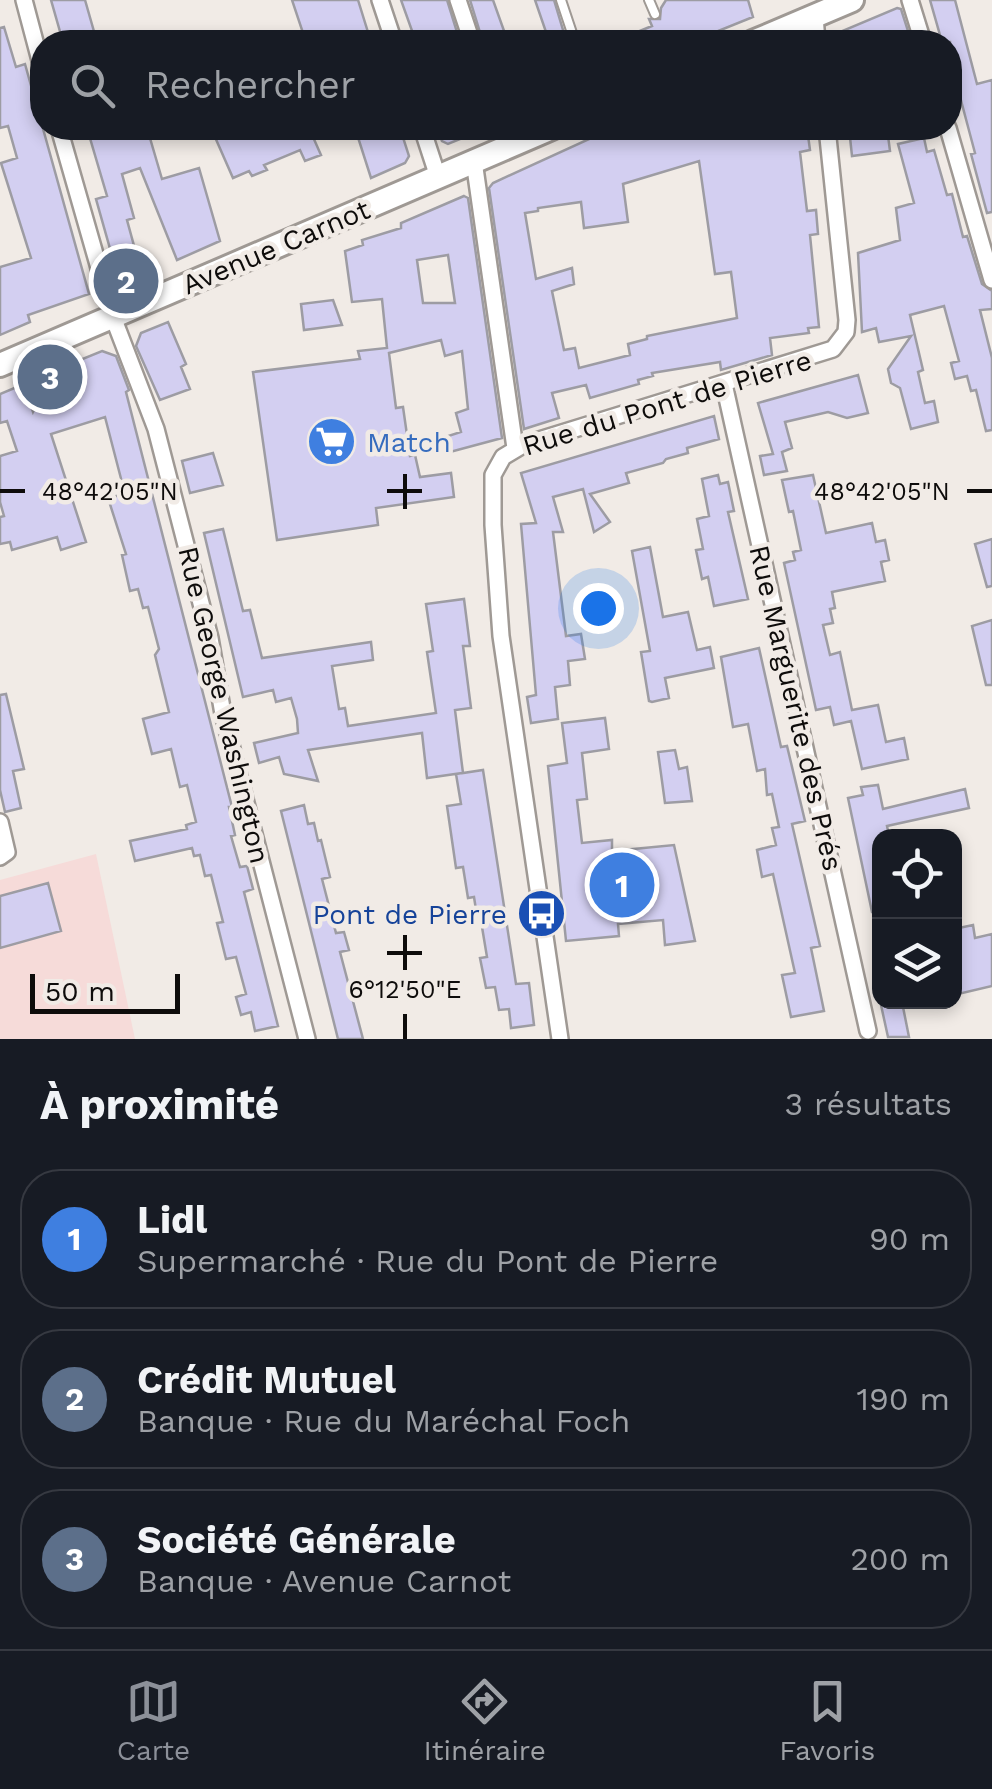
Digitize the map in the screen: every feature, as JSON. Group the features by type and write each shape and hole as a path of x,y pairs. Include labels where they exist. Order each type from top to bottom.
{"street":[{"path":"24,0 32,30"},
{"path":"380,0 390,30"},
{"path":"458,0 468,30"},
{"path":"910,0 919,30"},
{"path":"782,30 848,2"},
{"path":"815,16 817,30"},
{"name":"Rue George Washington","path":"62,140 113,316 147,399 181,521 210,638 223,714 306,1039"},
{"path":"426,140 438,177"},
{"name":"Avenue Carnot","path":"0,365 474,162 501,140"},
{"name":"Rue du Pont de Pierre","path":"560,1039 501,636 492,485 495,469 515,448 833,349 846,332 827,140"},
{"path":"951,140 992,280"},
{"path":"474,162 515,448"},
{"name":"Rue Marguerite des Prés","path":"724,384 868,1031"},
{"path":"0,822 7,852 0,858"}],"lane":[{"path":"561,0 571,30"},
{"path":"649,0 655,14"}],"shaded area":[{"path":"96,854 135,1039 0,1039 0,880"}],"building":[{"path":"51,0 85,0 94,30 60,30"},
{"path":"292,0 358,0 367,30 302,30"},
{"path":"401,0 447,0 456,30 412,30"},
{"path":"470,0 493,0 504,30 479,30"},
{"path":"535,0 554,0 563,30 545,30"},
{"path":"666,0 748,0 753,17 721,30 642,30 652,26 649,19 660,19"},
{"path":"930,0 955,0 977,84 992,80 992,212 987,213 962,104 962,30 939,30"},
{"path":"897,8 901,9 908,30 845,30"},
{"path":"4,27 16,67 25,64 30,82 30,140 46,140 89,294 28,315 30,322 0,335 0,267 31,258 1,163 17,158 8,126 0,128 0,28"},
{"path":"91,140 151,140 162,179 199,168 220,241 177,260 140,168 122,174 134,218 127,220 142,275 120,284 96,199 107,196"},
{"path":"216,140 314,140 321,155 305,161 300,150 264,165 267,170 252,176 249,171 233,178"},
{"path":"359,140 404,140 409,156 405,163 371,178"},
{"path":"587,140 809,140 810,150 800,152 807,211 816,210 818,234 810,235 819,327 808,328 809,333 770,338 772,355 721,370 720,362 652,373 653,376 638,380 639,384 590,398 586,385 552,393 559,418 524,429 489,188","holes":["699,161 715,274 731,272 737,318 647,336 628,344 630,355 579,368 575,348 564,350 552,291 574,284 572,268 536,279 525,213 581,202 584,228 628,222 623,184"]},
{"path":"850,140 889,140 890,151 852,156"},
{"path":"924,140 927,152 934,150 982,284 992,291 992,309 980,310 992,358 992,430 986,431 976,390 971,391 967,376 955,379 951,363 959,361 944,306 910,315 923,370 918,372 925,403 934,401 938,422 911,429 900,388 891,383 888,369 911,336 879,342 876,328 862,332 858,253 900,240 896,208 914,203 898,144"},
{"path":"464,196 468,198 502,438 450,452 445,437 461,432 456,413 468,409 462,351 445,356 441,340 389,353 396,408 403,407 410,456 415,455 420,477 451,473 454,497 376,508 378,525 277,540 253,372 360,359 358,351 387,348 382,299 352,302 345,251 363,245 362,240 401,228 401,223","holes":["448,255 455,303 423,303 417,260"]},
{"path":"333,300 342,325 304,330 301,304"},
{"path":"168,322 186,364 181,367 190,389 160,400 136,346 141,333"},
{"path":"102,351 116,356 129,390 126,392 232,807 235,835 231,836 240,867 247,866 253,889 244,892 278,1026 255,1031 251,1012 241,1015 236,997 246,994 236,957 226,959 217,923 223,922 211,875 205,876 200,855 194,856 192,848 135,861 130,841 187,829 186,825 196,822 187,785 180,787 171,749 152,754 143,719 169,712 148,607 143,608 138,589 130,591 122,555 126,554 108,498 125,494 105,417 51,434 86,542 61,550 57,537 12,550 10,542 0,544 0,517 4,516 0,502 0,456 17,451 7,421 0,423 0,394 24,384 33,412 53,371"},
{"path":"858,375 868,413 847,418 828,412 785,422 792,448 782,452 787,471 764,475 760,456 773,454 758,403"},
{"path":"714,416 719,439 687,448 688,453 663,463 626,473 629,483 590,494 610,522 594,532 583,489 553,497 563,532 553,532 566,636 581,634 585,659 568,661 570,685 555,687 558,719 531,723 527,697 536,695 521,524 536,523 521,473"},
{"path":"213,453 223,485 190,493 182,461"},
{"path":"718,475 720,484 728,482 734,511 728,512 748,599 714,606 708,577 702,579 696,550 703,549 697,519 709,516 702,479"},
{"path":"813,475 826,533 872,523 876,542 885,540 889,560 881,562 885,581 832,592 833,623 823,625 830,655 840,652 852,710 878,705 886,742 904,738 908,759 862,769 851,721 834,725 830,707 816,710 784,563 795,560 793,552 801,550 782,480"},
{"path":"223,529 243,611 250,610 262,658 371,642 373,660 332,666 339,709 345,708 348,726 436,713 427,652 433,651 426,604 464,599 470,646 463,646 471,708 455,710 463,773 483,770 516,984 529,983 534,1025 511,1028 509,1009 499,1010 495,987 486,988 480,958 487,957 480,915 477,916 474,897 468,898 463,867 456,868 447,806 461,804 456,774 462,773 427,778 422,733 308,750 318,781 284,774 279,757 259,763 254,743 298,733 297,719 291,698 276,702 273,690 243,697 204,533"},
{"path":"992,539 992,586 987,587 975,544"},
{"path":"650,547 663,617 688,612 697,650 710,647 714,668 665,678 669,698 652,702 641,652 650,651 632,551"},
{"path":"992,620 992,685 986,685 972,626"},
{"path":"759,648 781,747 787,746 805,821 792,824 820,946 811,948 824,1011 791,1017 782,975 795,973 773,874 762,877 757,850 776,845 772,828 779,827 772,794 767,795 765,769 757,771 748,724 733,727 721,657"},
{"path":"6,694 24,769 13,771 21,808 5,812 0,790 0,695"},
{"path":"605,718 609,749 582,753 587,799 577,800 582,843 612,840 612,851 674,845 695,941 665,945 663,920 618,924 619,936 566,941 548,766 567,763 562,723"},
{"path":"675,750 679,769 687,767 692,801 665,803 658,752"},
{"path":"878,785 883,809 965,789 969,808 887,826 888,829 872,829 872,912 848,798 863,795 861,787"},
{"path":"304,805 308,824 314,823 318,841 321,840 330,877 322,879 336,933 344,932 349,950 340,952 363,1039 338,1039 281,811"},
{"path":"48,883 61,931 0,948 0,896"},
{"path":"973,925 975,938 992,934 992,986 962,993 962,927"},
{"path":"882,1009 903,1009 909,1037 888,1037"}],"place":[{"name":"Crédit Mutuel","path":"126,281"},
{"name":"Société Générale","path":"50,377"},
{"name":"Match","path":"332,442"},
{"name":"Lidl","path":"622,885"},
{"name":"Pont de Pierre","path":"542,914"}]}
